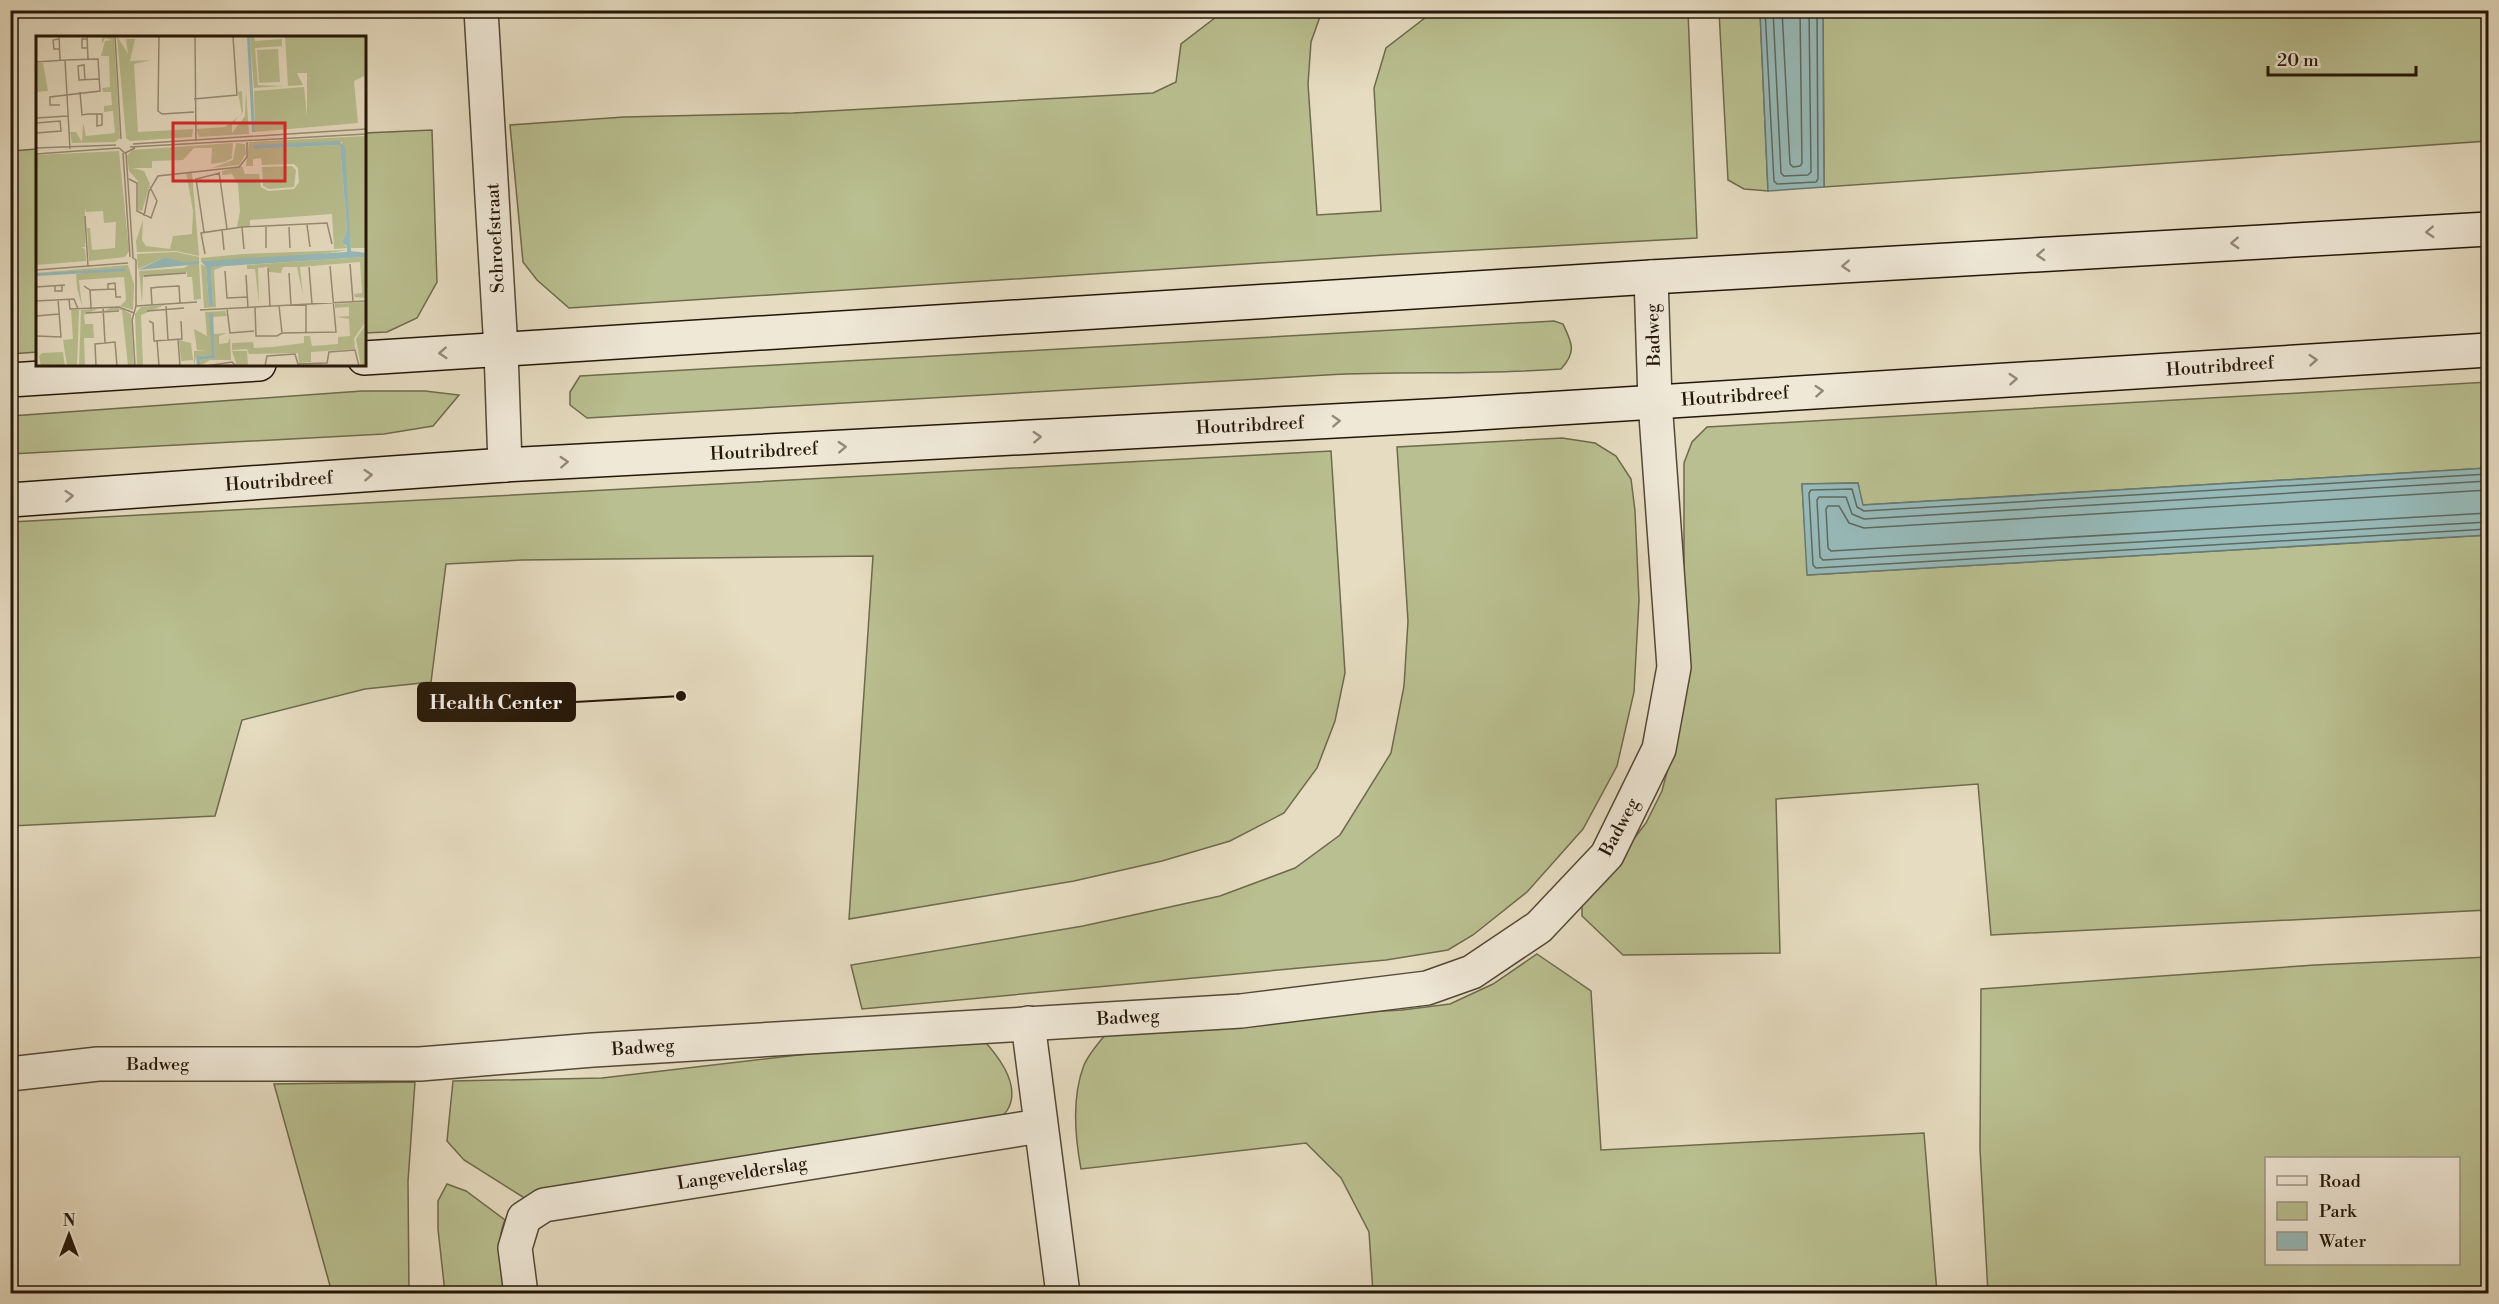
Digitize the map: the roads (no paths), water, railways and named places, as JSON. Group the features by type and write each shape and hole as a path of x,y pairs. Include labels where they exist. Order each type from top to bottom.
{"main road":[{"name":"Schroefstraat","path":"481,10 501,350 505,465"},
{"path":"366,358 1651,277 2488,229"},
{"name":"Badweg","path":"10,1074 98,1064 420,1064 592,1050 1241,1011 1427,988 1472,972 1539,927 1607,855 1659,749 1674,667 1655,401 1651,277"},
{"name":"Houtribdreef","path":"10,500 505,465 1447,415 2488,350"},
{"path":"10,380 228,366"},
{"path":"1028,1023 1063,1293"},
{"name":"Langevelderslag","path":"522,1293 515,1248 524,1218 544,1205 1040,1126"}],"water":[{"path":"1760,11 1823,11 1824,187 1768,191"},
{"path":"2488,468 2488,535 1807,575 1802,484 1858,483 1863,505"}],"place":[{"name":"Health Center","path":"681,696"}]}
